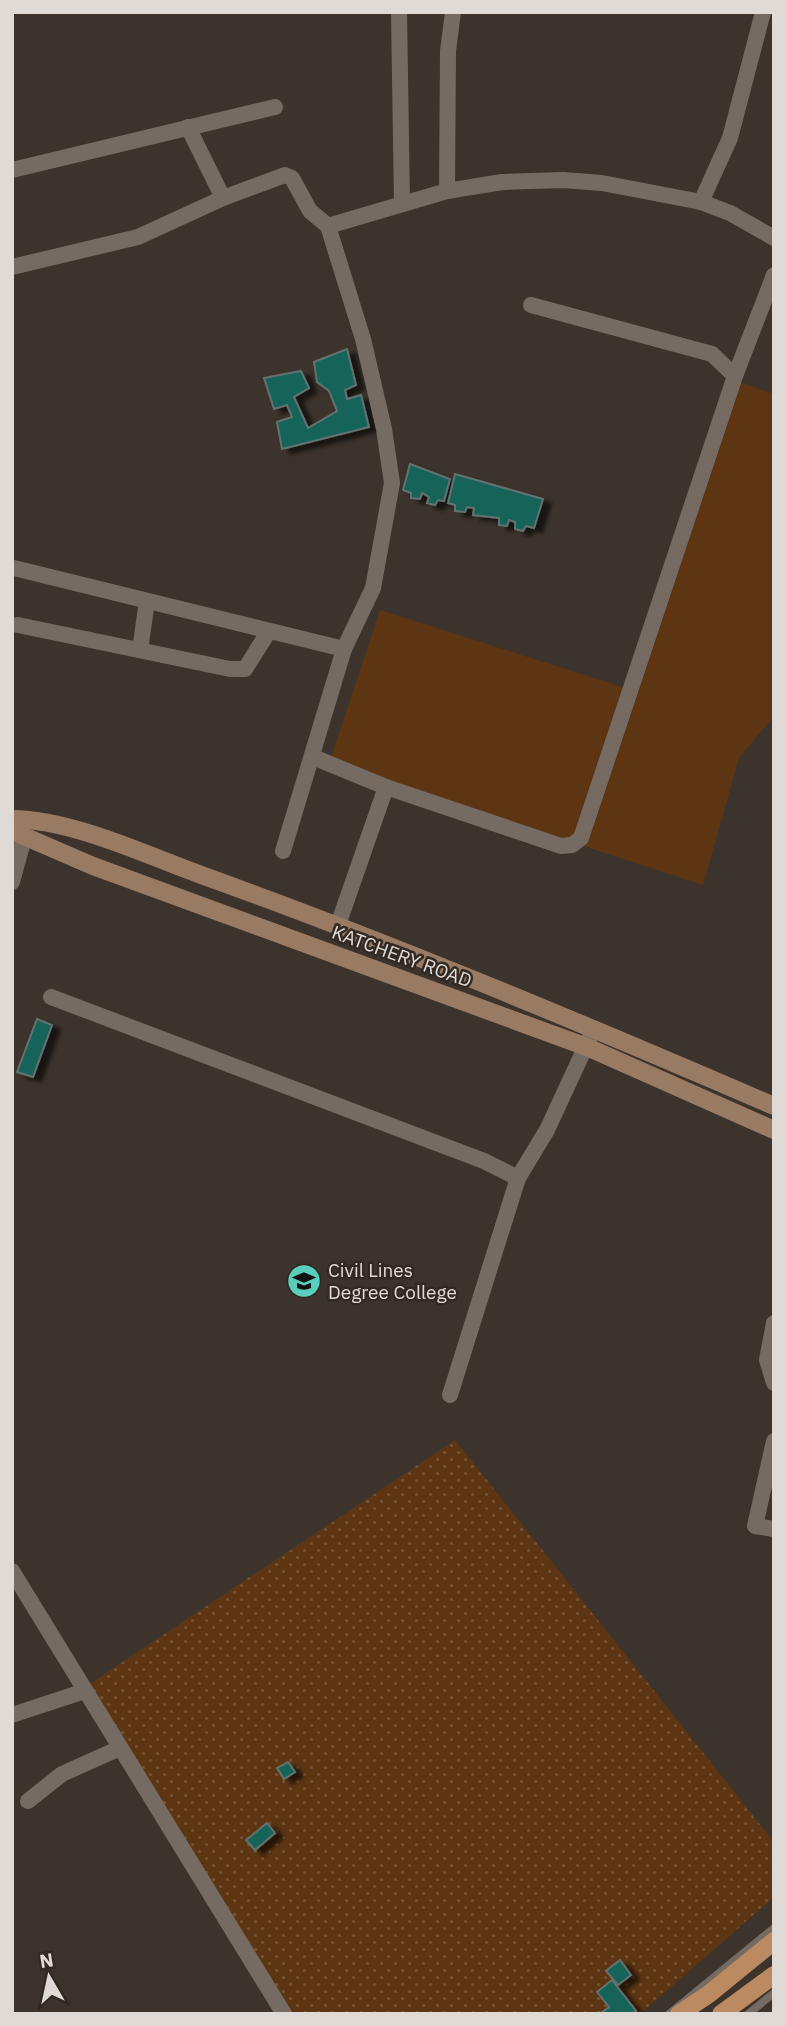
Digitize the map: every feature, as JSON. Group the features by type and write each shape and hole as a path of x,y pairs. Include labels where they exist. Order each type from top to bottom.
{"main road":[{"name":"KATCHERY ROAD","path":"12,819 37,819 100,839 338,925 669,1060 774,1106"},
{"name":"KATCHERY ROAD","path":"18,834 93,866 587,1047 774,1130"},
{"path":"93,866 100,839"},
{"path":"261,926 270,900"},
{"path":"412,982 419,960"},
{"path":"663,1079 669,1060"},
{"path":"679,2014 709,1994 774,1941"},
{"path":"721,2014 774,1975"}],"street":[{"path":"399,12 402,204"},
{"path":"447,191 448,51 453,12"},
{"path":"701,202 730,138 761,20"},
{"path":"761,20 774,37"},
{"path":"12,170 275,107"},
{"path":"188,127 223,198"},
{"path":"12,267 138,237 223,198 289,175 310,211 328,226 363,339 384,429 392,483 373,588 344,649 283,851"},
{"path":"328,226 447,191 502,182 563,180 602,183 701,202 730,213 774,238"},
{"path":"313,757 386,787 561,846 572,845 581,838 735,376 774,275"},
{"path":"531,305 712,354 735,376"},
{"path":"14,569 344,649"},
{"path":"140,650 147,601"},
{"path":"18,625 230,669 245,669 269,631"},
{"path":"338,925 386,787"},
{"path":"12,882 18,834"},
{"path":"51,998 472,1157 518,1178"},
{"path":"450,1395 518,1178 547,1130 594,1030"},
{"path":"774,1323 767,1360 774,1383"},
{"path":"774,1441 755,1526 774,1529"},
{"path":"12,1571 284,2014"},
{"path":"12,1715 85,1691"},
{"path":"28,1801 62,1774 120,1748"}],"lane":[{"path":"669,2014 774,1928"},
{"path":"748,2014 774,1993"}],"shaded area":[{"path":"740,382 774,394 774,716 739,758 703,885 329,763 380,610 635,691"},
{"path":"455,1440 774,1842 774,1897 640,2014 287,2014 79,1691"}],"building":[{"path":"347,349 356,385 345,390 347,399 361,395 369,427 282,449 277,422 292,417 287,405 274,409 264,378 301,371 309,388 294,397 308,428 337,411 329,391 317,382 314,362"},
{"path":"410,464 450,479 444,501 438,500 435,505 427,503 429,497 422,493 420,499 411,498 411,493 403,490"},
{"path":"455,474 543,499 534,528 526,526 523,531 515,529 515,522 509,520 507,526 499,525 499,518 473,515 474,508 467,507 465,512 455,511 455,505 448,503"},
{"path":"37,1019 52,1025 33,1077 17,1072"},
{"path":"288,1762 295,1772 284,1779 277,1768"},
{"path":"267,1823 275,1833 255,1850 246,1840"},
{"path":"620,1960 631,1975 618,1985 606,1971"},
{"path":"612,1980 636,2011 633,2014 600,2014 609,2007 597,1992"}],"place":[{"name":"Civil Lines Degree College","path":"304,1281"}]}
